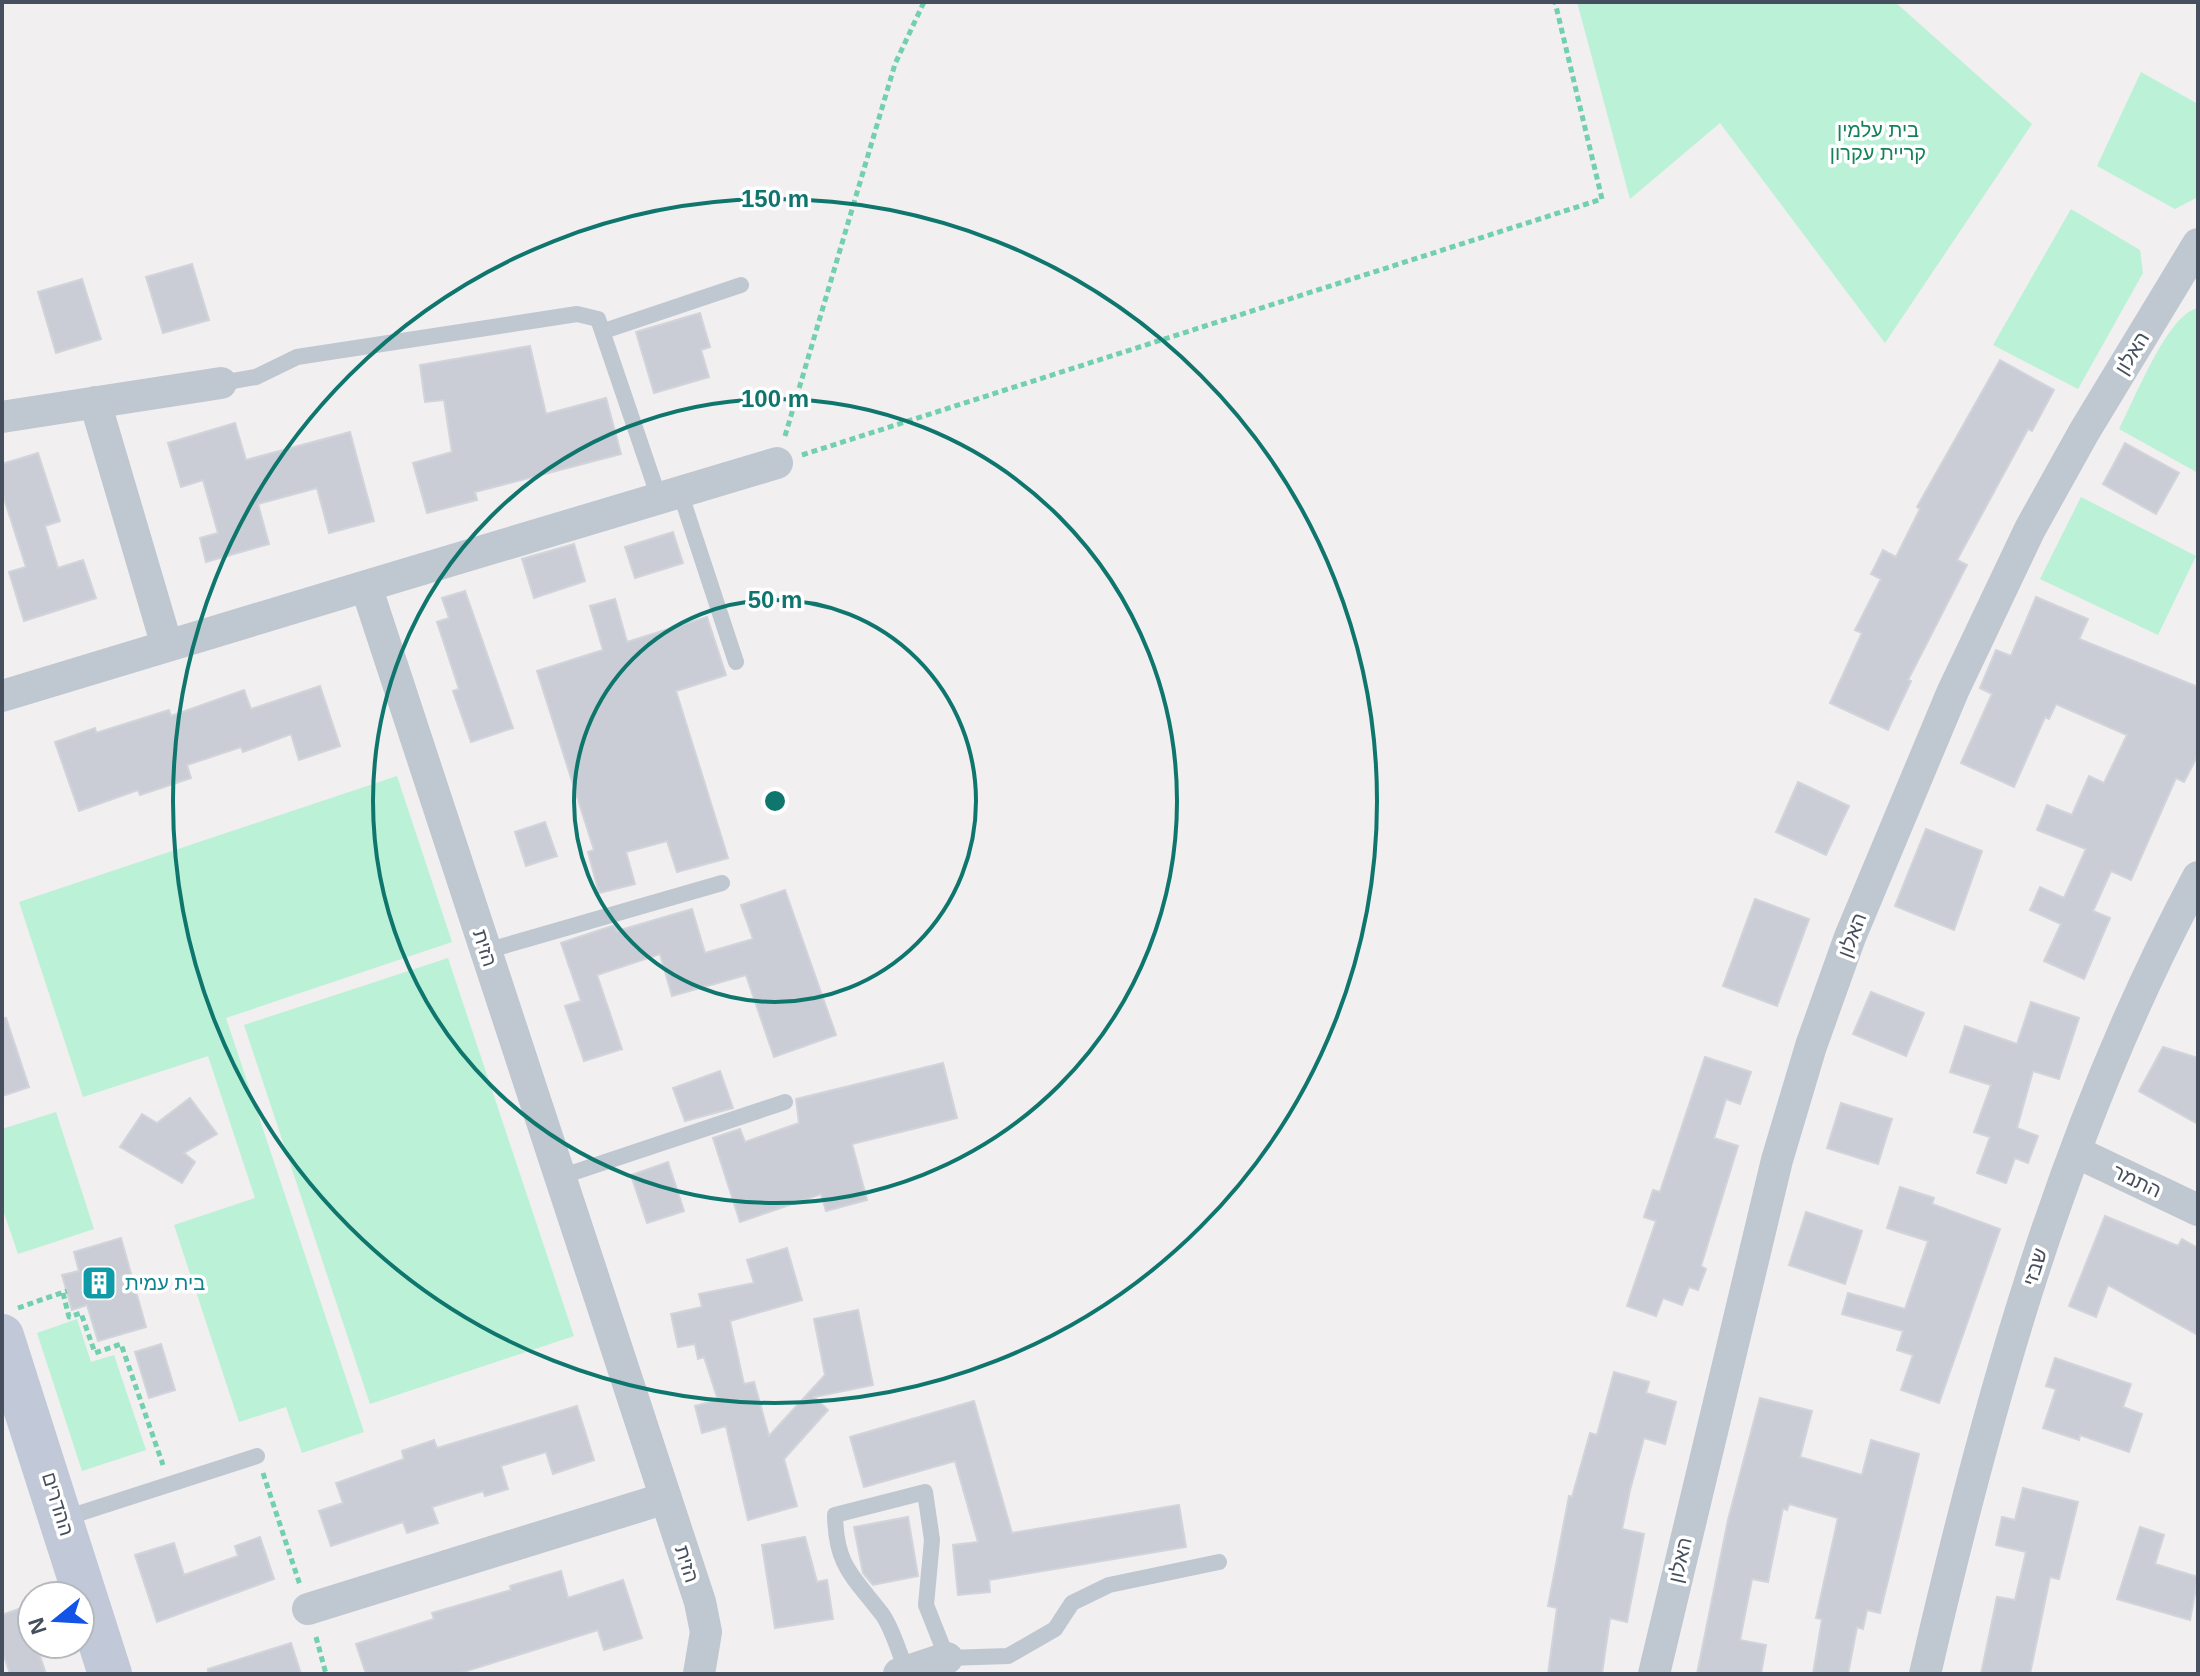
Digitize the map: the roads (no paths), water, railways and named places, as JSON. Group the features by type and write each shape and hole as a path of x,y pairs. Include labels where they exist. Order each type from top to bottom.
{"street":[{"name":"האלון","path":"1654,1674 1777,1160 1811,1046 1850,937 1953,691 2030,529 2084,432 2196,251"},
{"path":"2,417 221,383"},
{"path":"95,402 167,646"},
{"path":"2,696 777,463"},
{"name":"הזית","path":"366,586 666,1498 706,1632 699,1674"},
{"name":"שבזי","path":"1925,1674 1993,1397 2076,1152 2141,994 2198,877"},
{"name":"התמר","path":"2076,1152 2198,1210"},
{"name":"ההדרים","path":"10,1322 11,1393 62,1519 110,1674"},
{"path":"308,1609 666,1498"},
{"path":"903,1673 947,1658"}],"lane":[{"path":"604,331 741,285"},
{"path":"221,383 256,377 297,357 577,314 598,319 736,662"},
{"path":"486,951 722,883"},
{"path":"560,1177 785,1102"},
{"path":"62,1519 257,1456"},
{"path":"903,1673 883,1615 866,1597 836,1549 835,1515 925,1492 932,1540 926,1605 947,1658 1008,1656 1055,1629 1072,1603 1109,1585 1219,1562"},
{"path":"988,1657 992,1674"}],"place":[{"name":"בית עמית","path":"99,1283"}],"park label":[{"name":"בית עלמין קריית עקרון","path":"1878,142"}]}
